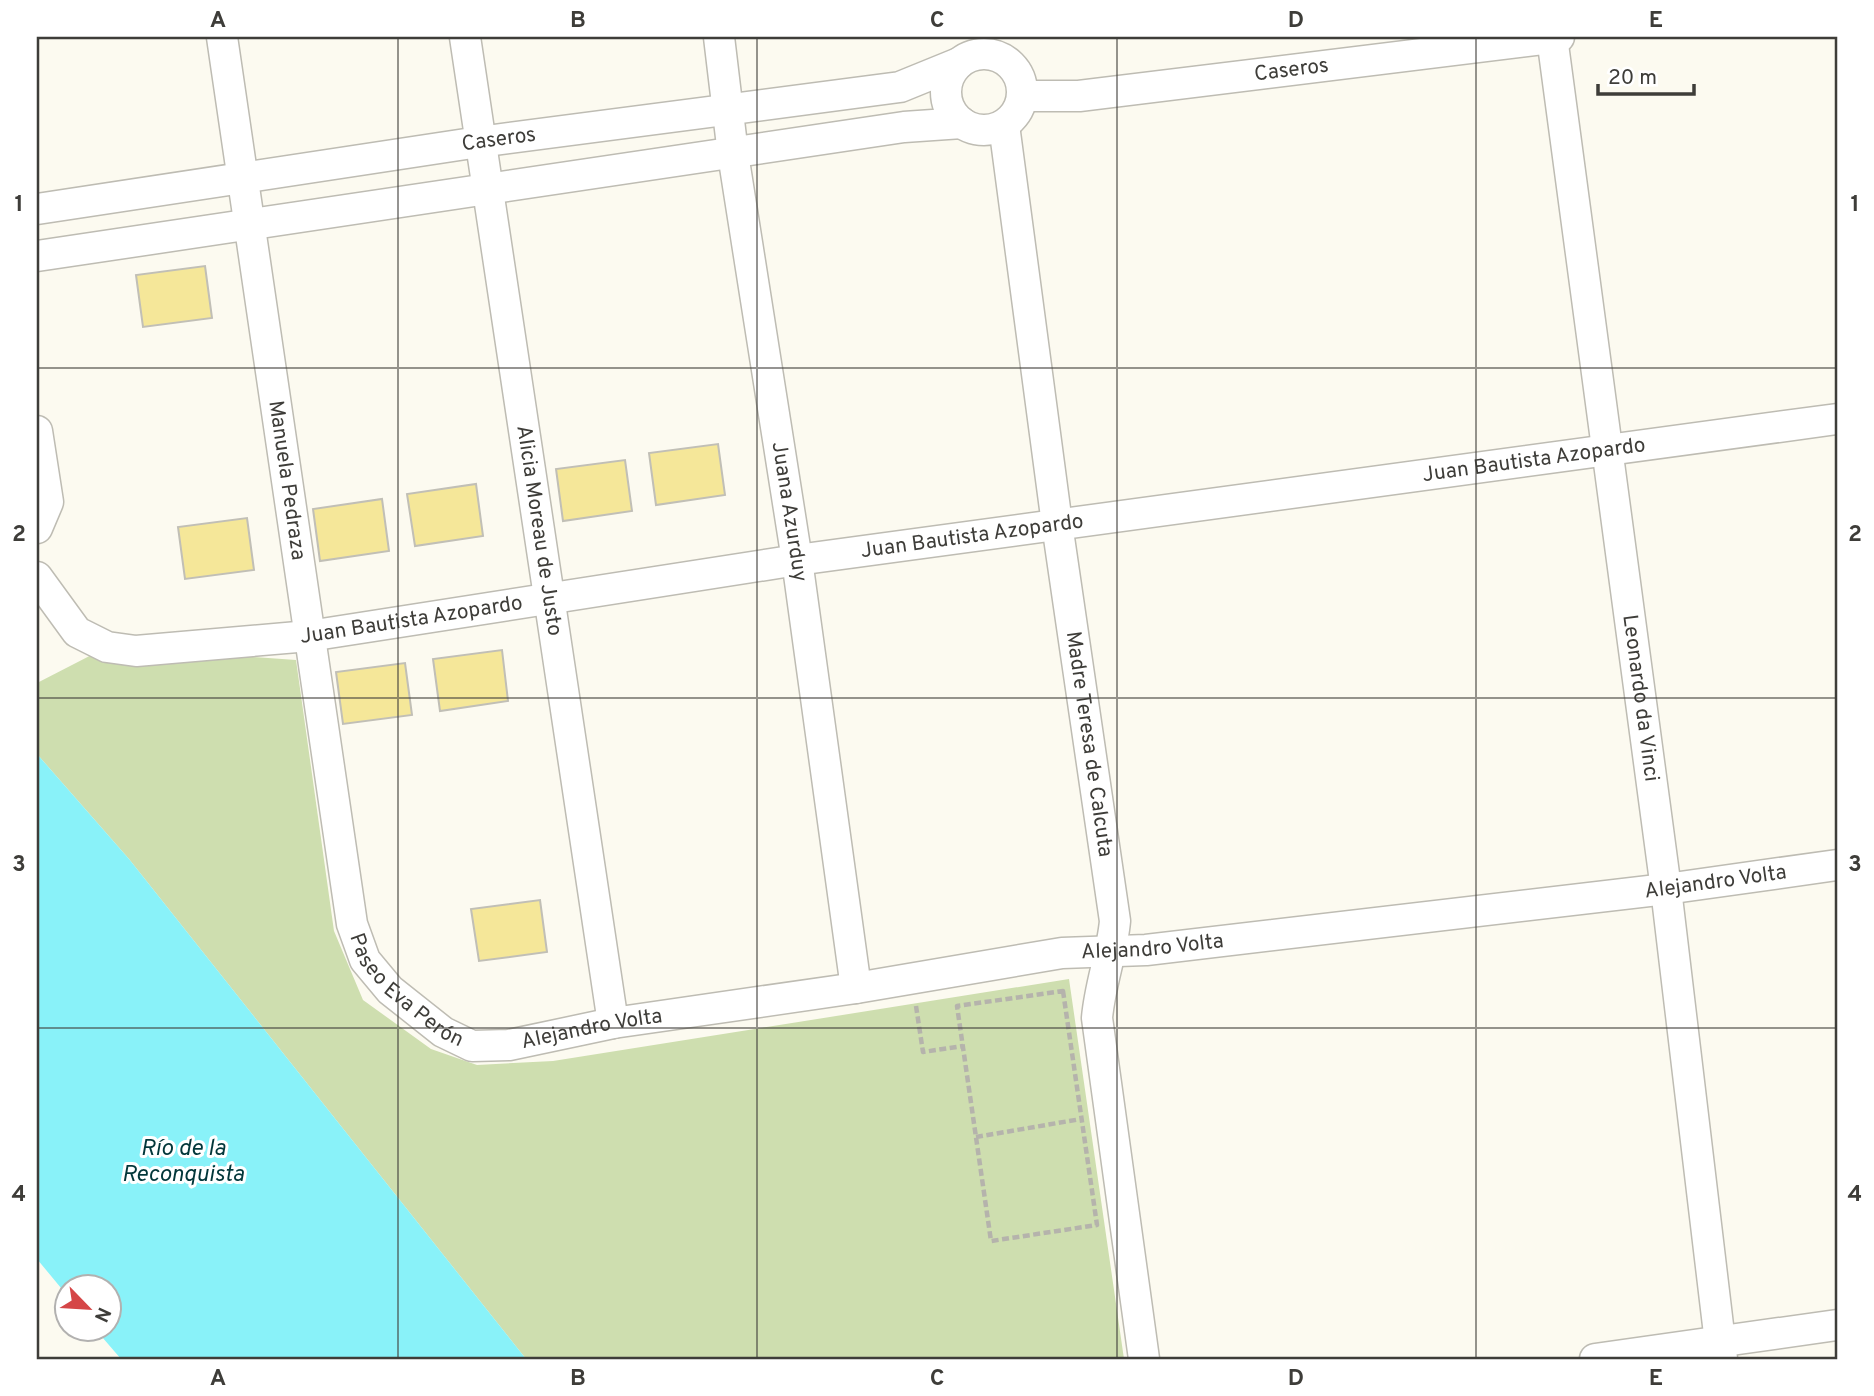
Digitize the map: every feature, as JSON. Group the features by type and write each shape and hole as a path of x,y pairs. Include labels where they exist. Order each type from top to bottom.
{"street":[{"name":"Manuela Pedraza","path":"222,37 352,923"},
{"name":"Alicia Moreau de Justo","path":"465,37 613,1023"},
{"name":"Juana Azurduy","path":"719,37 733,154 797,560 856,988"},
{"name":"Caseros","path":"1023,96 1079,96 1554,37"},
{"name":"Leonardo da Vinci","path":"1554,37 1666,888 1721,1350"},
{"path":"993,46 1016,70 1023,96 1017,113 1004,125 990,130 975,130 962,123 950,110 946,93 949,76 959,63 993,46"},
{"name":"Caseros","path":"37,209 479,142 901,87 959,63"},
{"path":"37,256 904,127 962,123"},
{"name":"Madre Teresa de Calcuta","path":"1004,125 1057,524 1112,901 1112,951 1099,990 1097,1017 1144,1359"},
{"name":"Juan Bautista Azopardo","path":"37,577 77,632 107,647 136,651 309,636 797,560 1837,419"},
{"path":"37,431 48,502 37,528"},
{"name":"Alejandro Volta","path":"472,1046 509,1045 613,1023 856,988 1062,953 1146,950 1837,865"},
{"name":"Paseo Eva Perón","path":"352,923 365,960 390,990 443,1032 472,1046"},
{"path":"1595,1359 1721,1350 1837,1325"}],"path":[{"path":"912,979 923,1052 963,1046"},
{"path":"1063,991 1082,1119 1097,1226 991,1241 957,1006 1063,991"},
{"path":"976,1137 1082,1119"}],"green space":[{"path":"107,647 296,660 334,931 363,1000 431,1049 477,1065 553,1061 1069,979 1124,1359 526,1359 129,859 37,754 37,683"}],"water":[{"name":"Río de la Reconquista","path":"37,754 129,859 526,1359 121,1359 108,1344 122,1344 122,1274 52,1274 52,1277 37,1259"}],"building":[{"path":"205,266 212,318 143,327 136,275"},
{"path":"718,444 725,495 656,505 649,453"},
{"path":"625,460 632,511 563,521 556,469"},
{"path":"476,484 483,536 415,546 407,494"},
{"path":"382,499 389,551 320,561 313,509"},
{"path":"247,518 254,570 185,579 178,527"},
{"path":"502,650 508,701 440,711 433,659"},
{"path":"405,663 412,715 343,724 336,672"},
{"path":"540,900 547,952 479,961 471,909"}]}
